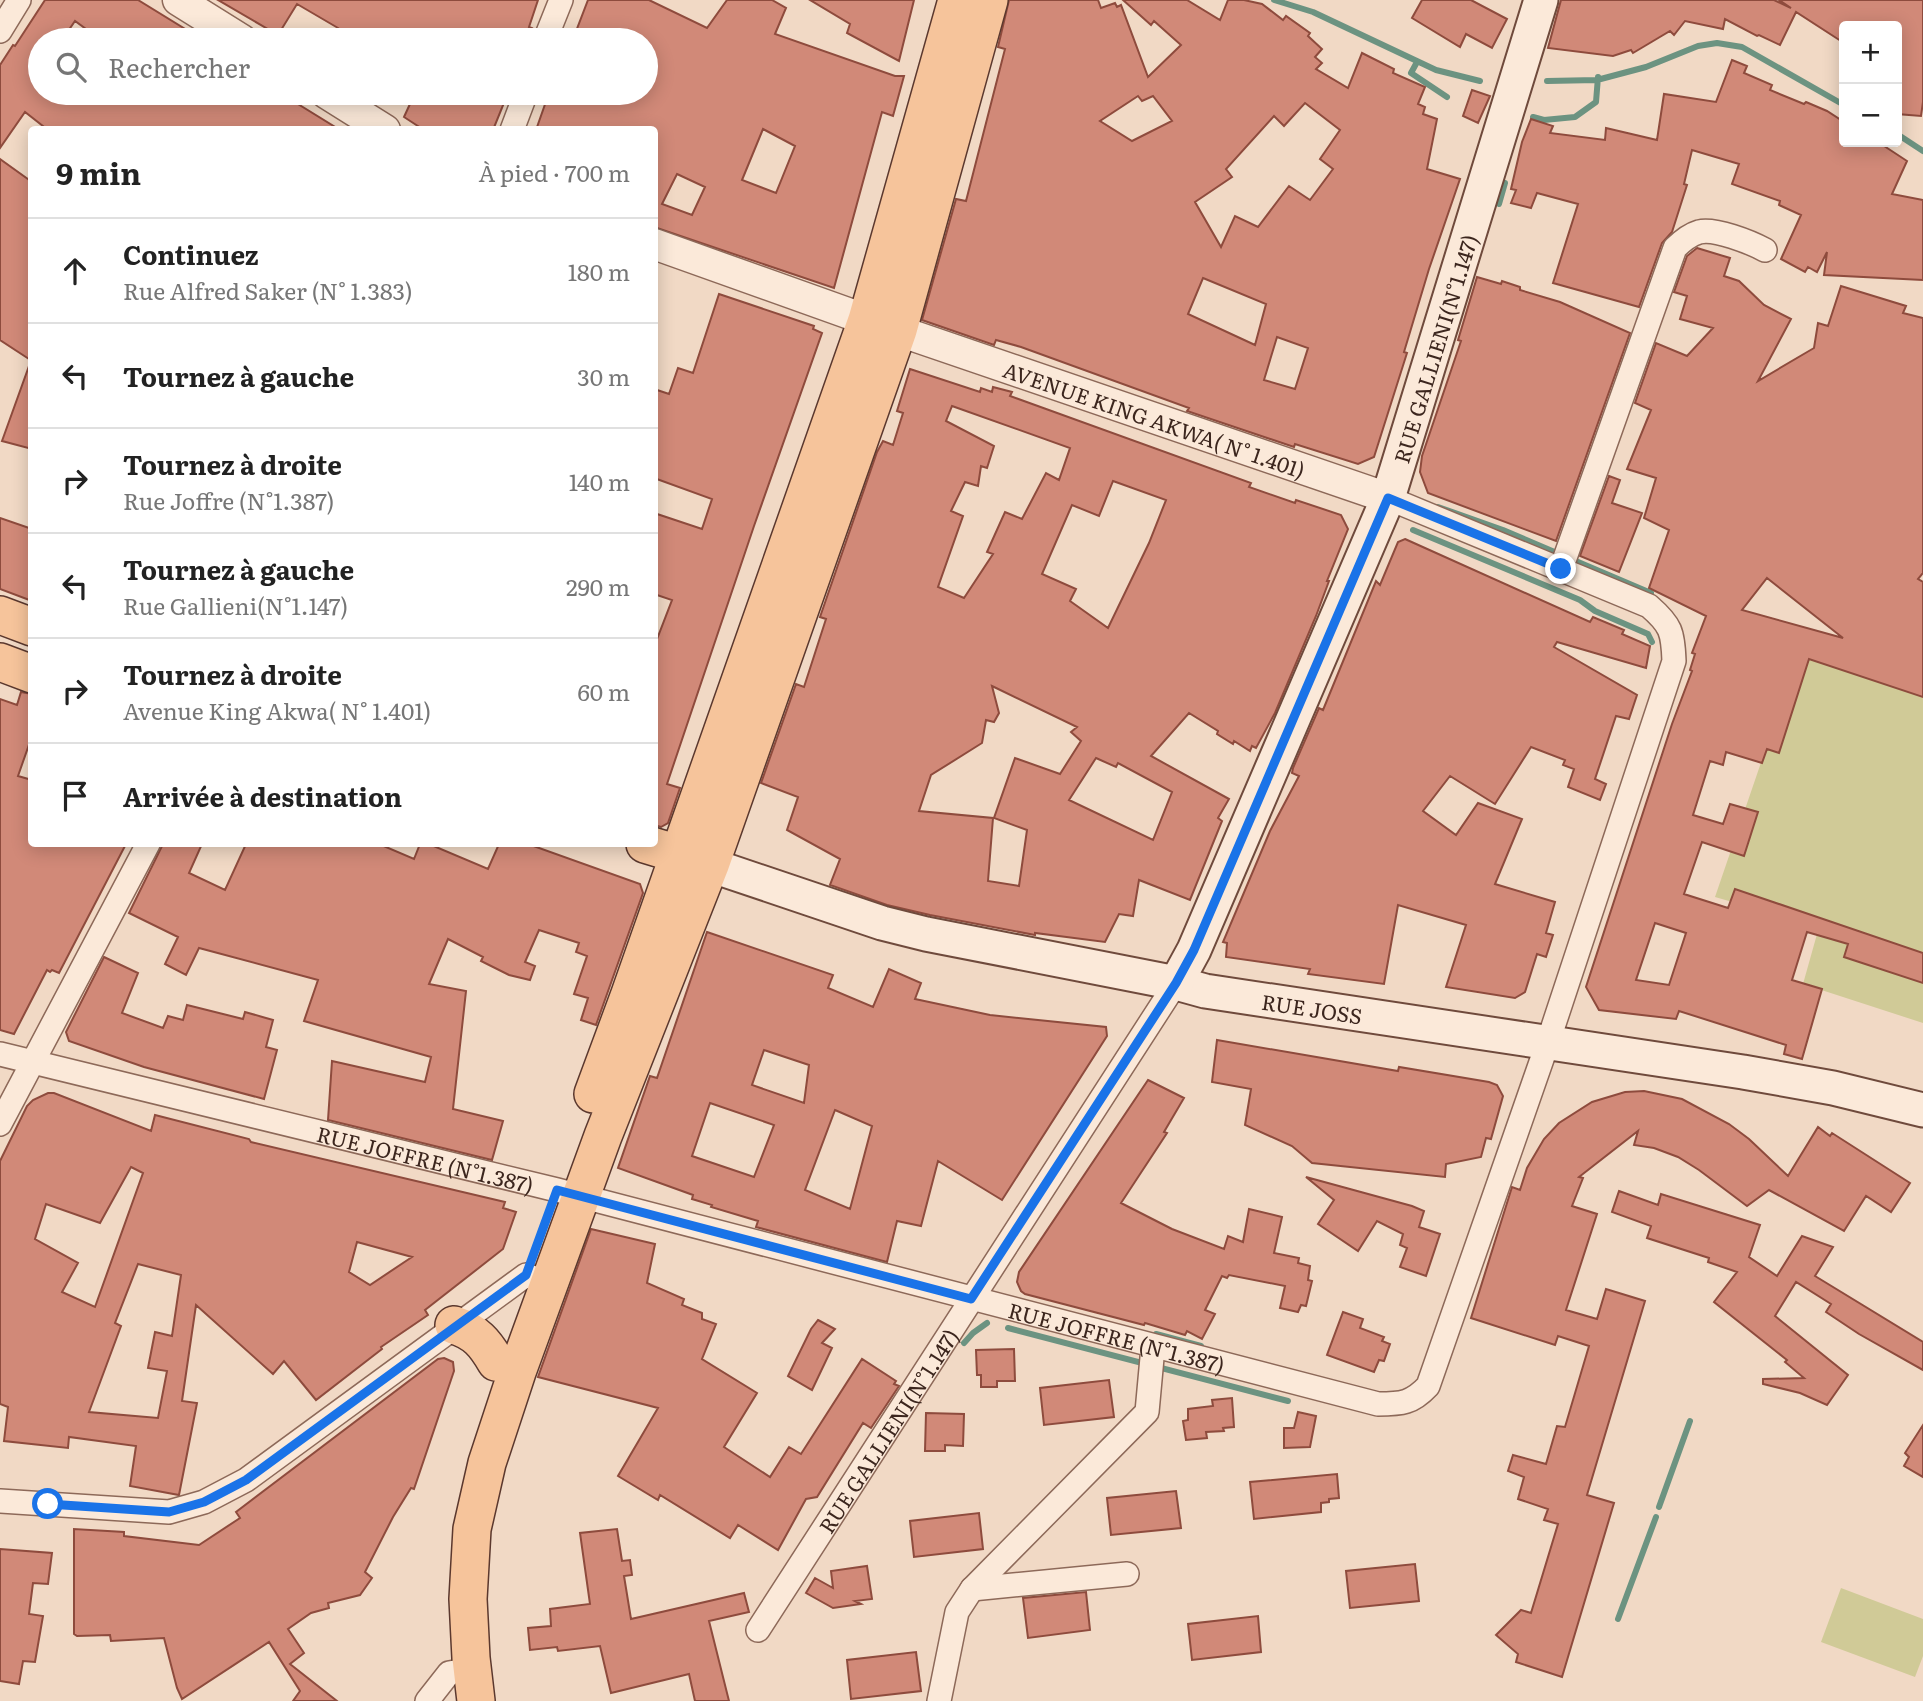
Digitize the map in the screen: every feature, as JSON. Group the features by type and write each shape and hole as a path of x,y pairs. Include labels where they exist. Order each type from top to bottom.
{"main road":[{"path":"882,325 957,0"},
{"path":"463,1686 474,1518 537,1279 569,1193 626,1007 695,859 882,325 989,0"},
{"name":"RUE GALLIENI(N°1.147)","path":"1176,983 1194,950 1388,498 1541,0"},
{"path":"0,615 28,626"},
{"path":"0,662 28,672"},
{"path":"655,847 695,859"},
{"name":"RUE JOSS","path":"695,859 882,923 926,934 1205,991 1833,1088 1923,1110"},
{"path":"463,1686 447,1615 449,1548 453,1518 496,1362 537,1279"},
{"path":"454,1325 476,1335 496,1362"}],"street":[{"path":"0,31 19,0"},
{"path":"178,0 223,28"},
{"path":"550,28 561,0"},
{"path":"345,105 379,126"},
{"path":"514,126 521,105"},
{"path":"1561,569 1675,248 1685,238 1701,231 1745,239 1765,250"},
{"name":"AVENUE KING AKWA( N° 1.401)","path":"658,245 1388,498 1649,606 1666,621 1674,641 1674,661 1548,1042"},
{"path":"0,1124 146,847"},
{"name":"RUE GALLIENI(N°1.147)","path":"758,1630 1176,983"},
{"name":"RUE JOFFRE (N°1.387)","path":"0,1054 569,1193 1378,1404 1399,1404 1417,1398 1428,1386 1548,1042"},
{"path":"0,1501 169,1512 204,1502 246,1480 454,1325 537,1279"},
{"path":"939,1701 957,1612 972,1589 1147,1412 1153,1347"},
{"path":"972,1589 1127,1574"},
{"path":"427,1701 463,1686"}],"shaded area":[{"path":"1805,634 1923,672 1923,1023 1803,984 1819,927 1715,897"},
{"path":"1841,1588 1923,1619 1923,1656 1915,1677 1821,1642"}],"building":[{"path":"45,0 138,0 184,28 85,28 75,21 70,28 28,28 28,105 299,105 334,126 43,126 25,112 0,148 0,65 13,45 15,46"},
{"path":"218,0 538,0 529,27 532,28 338,28 297,4 282,28 266,28"},
{"path":"588,0 649,0 707,28 727,0 772,0 786,8 775,34 895,76 904,76 893,116 882,112 834,288 658,228 658,126 537,126 545,105 658,105 658,28 577,28","holes":["763,129 795,146 776,193 742,180","677,174 705,187 692,215 662,204"]},
{"path":"810,0 914,0 899,61 847,33 850,24"},
{"path":"1009,0 1098,0 1101,8 1115,3 1117,7 1121,5 1148,77 1181,45 1154,21 1151,25 1123,0 1187,0 1220,20 1228,0 1244,0 1262,4 1283,20 1286,16 1310,33 1308,36 1322,49 1315,57 1322,63 1316,69 1348,88 1362,53 1394,69 1393,73 1425,87 1418,104 1425,107 1423,114 1437,119 1427,169 1460,179 1429,269 1404,352 1407,353 1374,457 1358,464 1295,444 1294,447 1187,411 1189,408 1021,347 996,340 994,345 922,320 956,199 966,201 1005,49 998,47","holes":["1138,96 1142,101 1153,96 1172,121 1132,141 1100,121","1305,103 1340,130 1320,159 1333,169 1310,200 1289,186 1258,227 1235,216 1221,247 1195,202 1232,177 1226,169 1274,116 1284,126","1203,278 1266,304 1255,345 1188,314","1277,337 1308,348 1295,389 1264,380"]},
{"path":"1422,0 1471,0 1507,19 1492,48 1466,34 1460,47 1412,18"},
{"path":"1561,0 1774,0 1791,8 1779,0 1923,0 1921,116 1902,114 1902,21 1839,21 1839,40 1796,12 1780,45 1725,19 1723,29 1685,21 1674,35 1670,31 1633,53 1631,50 1613,56 1548,48"},
{"path":"1732,60 1747,66 1744,73 1772,85 1770,90 1804,104 1806,102 1839,119 1839,147 1886,147 1907,161 1892,194 1923,200 1923,280 1824,275 1827,252 1817,272 1808,267 1805,272 1781,259 1801,215 1779,205 1780,201 1732,184 1739,164 1692,150 1684,184 1687,185 1672,232 1662,243 1639,307 1553,283 1578,204 1537,193 1531,208 1511,203 1516,190 1511,189 1522,142 1531,119 1553,126 1550,133 1605,140 1606,128 1657,140 1664,94 1716,102"},
{"path":"1472,90 1490,96 1478,123 1463,116"},
{"path":"410,105 503,105 495,126 418,126 404,117"},
{"path":"0,159 28,179 28,358 0,340"},
{"path":"1697,248 1730,258 1724,276 1739,281 1764,305 1791,319 1758,381 1814,348 1818,323 1828,326 1841,286 1906,306 1903,313 1923,318 1923,573 1918,579 1923,582 1923,697 1809,659 1779,753 1767,749 1762,763 1726,752 1723,765 1710,761 1693,815 1723,824 1730,804 1758,812 1744,856 1702,842 1684,894 1728,908 1735,889 1923,953 1923,983 1844,957 1848,944 1807,932 1792,980 1822,989 1802,1059 1784,1054 1786,1045 1679,1011 1676,1019 1599,1010 1586,987 1672,724 1692,671 1690,670 1695,654 1692,653 1706,616 1649,588 1669,530 1644,518 1656,478 1627,469 1651,410 1635,403 1656,343 1687,356 1713,328 1680,319 1687,296 1674,292 1687,256","holes":["1767,578 1843,638 1742,610","1655,923 1686,933 1669,985 1636,980"]},
{"path":"1477,277 1520,287 1520,290 1560,302 1630,333 1556,541 1428,493 1420,472 1422,456 1461,341 1458,340"},
{"path":"719,294 814,326 813,329 822,333 667,784 680,788 668,823 661,827 658,826 658,637 672,600 658,595 658,514 702,529 712,499 658,479 658,390 669,394 678,368 693,373"},
{"path":"28,369 28,448 2,441"},
{"path":"910,369 980,392 981,388 992,392 993,387 1012,392 1010,396 1251,483 1249,487 1341,515 1348,529 1316,616 1275,713 1256,748 1252,746 1250,751 1234,741 1233,744 1189,713 1151,756 1229,799 1218,818 1222,821 1190,900 1139,880 1133,916 1119,914 1105,942 1035,935 930,915 887,905 830,885 840,859 787,830 798,797 761,783 796,684 804,687 826,619 820,617 877,452 883,441 893,445 903,413 897,411","holes":["952,406 1070,448 1059,480 1046,473 1022,519 1005,512 987,552 993,554 964,598 938,587 963,516 951,511 965,482 978,486 981,466 987,468 994,446 946,421","1113,481 1166,500 1149,543 1108,628 1070,601 1076,589 1042,574 1072,505 1099,516","992,686 1077,727 1071,732 1081,741 1060,774 1015,758 994,818 1027,830 1019,886 988,881 993,818 919,811 931,775 982,743 986,720 994,722 999,713","1096,758 1116,767 1118,763 1172,792 1153,840 1069,800"]},
{"path":"1609,476 1620,480 1612,503 1642,513 1619,572 1580,556"},
{"path":"0,518 28,528 28,600 0,589"},
{"path":"1405,539 1590,622 1593,617 1624,630 1622,634 1650,646 1646,668 1557,642 1554,647 1637,695 1629,719 1616,716 1595,779 1606,784 1600,800 1568,787 1574,769 1563,765 1565,760 1531,747 1495,804 1450,776 1423,811 1456,835 1478,803 1522,819 1495,884 1555,902 1546,933 1553,935 1546,957 1537,954 1525,992 1515,998 1446,987 1466,925 1398,905 1384,984 1308,974 1310,969 1226,957 1227,943 1223,942 1270,831 1299,776 1292,773 1293,768 1319,708 1323,710 1376,581 1380,585 1398,542"},
{"path":"21,692 28,693 28,747 18,776 28,779 28,847 124,847 59,973 47,970 14,1034 0,1030 0,699 17,705"},
{"path":"162,847 201,847 189,873 225,890 245,847 386,847 414,859 419,847 436,847 488,869 498,847 536,847 640,884 643,893 596,1025 581,1020 588,998 574,994 587,956 576,952 579,943 539,930 525,962 535,966 530,980 509,975 481,961 483,957 448,939 429,984 466,991 453,1109 503,1121 492,1160 328,1120 332,1061 425,1082 431,1057 304,1021 318,980 199,948 186,975 165,964 178,937 129,913"},
{"path":"707,932 833,975 828,988 873,1007 889,969 921,983 915,999 990,1015 1106,1027 1107,1036 1002,1200 938,1161 921,1226 897,1221 887,1262 756,1227 758,1221 711,1207 712,1205 692,1199 693,1195 618,1168 650,1076 657,1078","holes":["764,1050 809,1065 804,1103 752,1085","710,1103 774,1125 754,1177 692,1156","835,1110 872,1126 850,1209 805,1190"]},
{"path":"104,957 138,973 122,1013 163,1028 168,1016 183,1020 187,1005 243,1019 245,1012 273,1020 266,1047 277,1050 264,1099 144,1067 69,1041 66,1032"},
{"path":"1217,1040 1398,1071 1399,1067 1489,1082 1497,1085 1503,1096 1491,1139 1486,1138 1481,1157 1446,1164 1445,1177 1312,1163 1292,1146 1245,1125 1251,1089 1212,1082"},
{"path":"1148,1080 1184,1098 1164,1132 1167,1133 1121,1203 1172,1229 1224,1249 1228,1236 1243,1242 1249,1209 1282,1217 1274,1253 1299,1258 1298,1263 1310,1266 1308,1280 1312,1281 1306,1306 1301,1305 1298,1312 1280,1308 1285,1286 1222,1276 1205,1310 1215,1314 1202,1339 1187,1331 1185,1335 1021,1291 1017,1282 1019,1272"},
{"path":"1644,1091 1682,1099 1729,1124 1788,1176 1818,1127 1830,1136 1832,1133 1910,1183 1891,1212 1866,1196 1844,1231 1769,1190 1747,1206 1678,1157 1654,1148 1634,1145 1638,1131 1579,1177 1583,1178 1572,1206 1597,1214 1566,1310 1597,1319 1606,1289 1645,1301 1587,1495 1614,1503 1562,1677 1516,1662 1518,1654 1496,1635 1521,1610 1531,1613 1558,1524 1544,1520 1548,1509 1518,1499 1524,1477 1508,1471 1513,1455 1546,1464 1557,1426 1565,1427 1589,1346 1558,1336 1555,1345 1471,1318 1512,1187 1520,1190 1527,1168 1544,1139 1559,1123 1592,1102 1625,1092"},
{"path":"54,1093 151,1131 155,1115 249,1139 251,1142 505,1202 503,1208 516,1212 503,1249 425,1310 428,1315 381,1347 382,1349 316,1400 284,1361 273,1374 196,1305 182,1401 197,1403 179,1495 130,1486 136,1446 69,1437 68,1448 4,1441 8,1407 0,1404 0,1161 27,1106 33,1100","holes":["131,1167 143,1173 95,1307 62,1292 78,1263 35,1239 46,1204 100,1223","357,1242 412,1257 370,1285 349,1272","138,1264 181,1275 172,1336 155,1332 148,1368 167,1371 158,1418 89,1412 121,1326 115,1323"]},
{"path":"1306,1177 1424,1211 1419,1227 1440,1234 1426,1276 1400,1267 1407,1248 1400,1245 1403,1234 1377,1221 1358,1251 1318,1224 1334,1200"},
{"path":"1619,1191 1658,1205 1661,1194 1760,1225 1749,1257 1777,1276 1802,1236 1833,1247 1815,1276 1923,1342 1923,1370 1826,1312 1831,1304 1796,1282 1775,1316 1848,1375 1827,1405 1800,1393 1763,1384 1763,1379 1804,1378 1785,1362 1787,1360 1714,1302 1737,1272 1708,1262 1709,1258 1647,1238 1651,1226 1612,1212"},
{"path":"591,1229 655,1244 647,1283 684,1299 682,1305 702,1313 702,1319 716,1324 702,1359 757,1393 724,1447 770,1477 789,1447 801,1454 862,1359 896,1381 894,1384 899,1386 871,1428 863,1423 817,1497 806,1499 778,1550 738,1525 730,1538 660,1495 658,1500 618,1476 658,1408 538,1377"},
{"path":"1343,1312 1363,1319 1360,1328 1384,1337 1382,1341 1390,1344 1384,1361 1379,1360 1374,1372 1327,1355"},
{"path":"818,1320 835,1329 822,1343 832,1348 812,1390 788,1376"},
{"path":"1014,1349 1015,1381 997,1381 997,1387 981,1387 981,1375 977,1375 976,1350"},
{"path":"444,1358 453,1362 454,1371 414,1489 411,1488 393,1517 365,1572 372,1578 360,1595 328,1603 329,1608 311,1613 288,1629 304,1653 290,1664 337,1701 293,1701 300,1691 269,1642 182,1699 164,1638 111,1641 110,1635 74,1634 74,1529 124,1532 124,1536 199,1545 240,1518 236,1512 438,1359"},
{"path":"1109,1380 1114,1417 1044,1425 1040,1388"},
{"path":"1232,1398 1234,1427 1223,1428 1224,1431 1206,1432 1207,1438 1186,1440 1183,1421 1188,1420 1188,1409 1213,1406 1212,1400"},
{"path":"1298,1412 1316,1416 1310,1447 1284,1448 1284,1428 1294,1428"},
{"path":"926,1413 964,1414 963,1446 945,1445 945,1451 925,1451"},
{"path":"1923,1425 1923,1477 1904,1466 1909,1457 1905,1453"},
{"path":"1337,1474 1339,1498 1321,1503 1321,1512 1254,1519 1250,1482"},
{"path":"1176,1491 1181,1528 1111,1535 1107,1498"},
{"path":"979,1513 983,1549 914,1557 910,1521"},
{"path":"617,1529 622,1561 630,1560 632,1575 624,1576 631,1619 744,1593 749,1612 709,1621 729,1701 695,1701 689,1674 611,1693 600,1646 558,1651 557,1647 530,1650 528,1628 551,1626 550,1609 590,1604 580,1533"},
{"path":"0,1549 52,1553 48,1584 33,1583 29,1614 43,1616 35,1662 23,1661 19,1684 0,1681"},
{"path":"1415,1564 1419,1601 1350,1608 1346,1571"},
{"path":"867,1566 872,1599 855,1601 861,1604 833,1608 806,1593 815,1578 833,1588 831,1571"},
{"path":"1086,1592 1090,1630 1028,1638 1023,1598"},
{"path":"1258,1616 1261,1652 1192,1660 1188,1624"},
{"path":"916,1652 921,1691 851,1699 847,1660"}],"waterway":[{"path":"1274,0 1313,12 1436,70 1480,81"},
{"path":"1547,81 1597,80 1646,67 1698,46 1717,43 1742,47 1839,102"},
{"path":"1417,62 1411,73 1447,97"},
{"path":"1533,117 1544,120 1575,117 1596,102 1598,77"},
{"path":"1902,137 1923,151"},
{"path":"1499,204 1505,183"},
{"path":"1438,507 1503,530 1651,593"},
{"path":"1413,530 1580,600 1595,611 1648,634 1652,642"},
{"path":"964,1343 987,1323"},
{"path":"1008,1328 1288,1401"},
{"path":"1156,1334 1201,1346"},
{"path":"1659,1507 1690,1421"},
{"path":"1618,1619 1656,1517"}],"route":[{"path":"48,1504 169,1512 204,1502 246,1480 454,1325 526,1275 557,1190 971,1299 1176,983 1194,950 1388,498 1561,569"}]}
